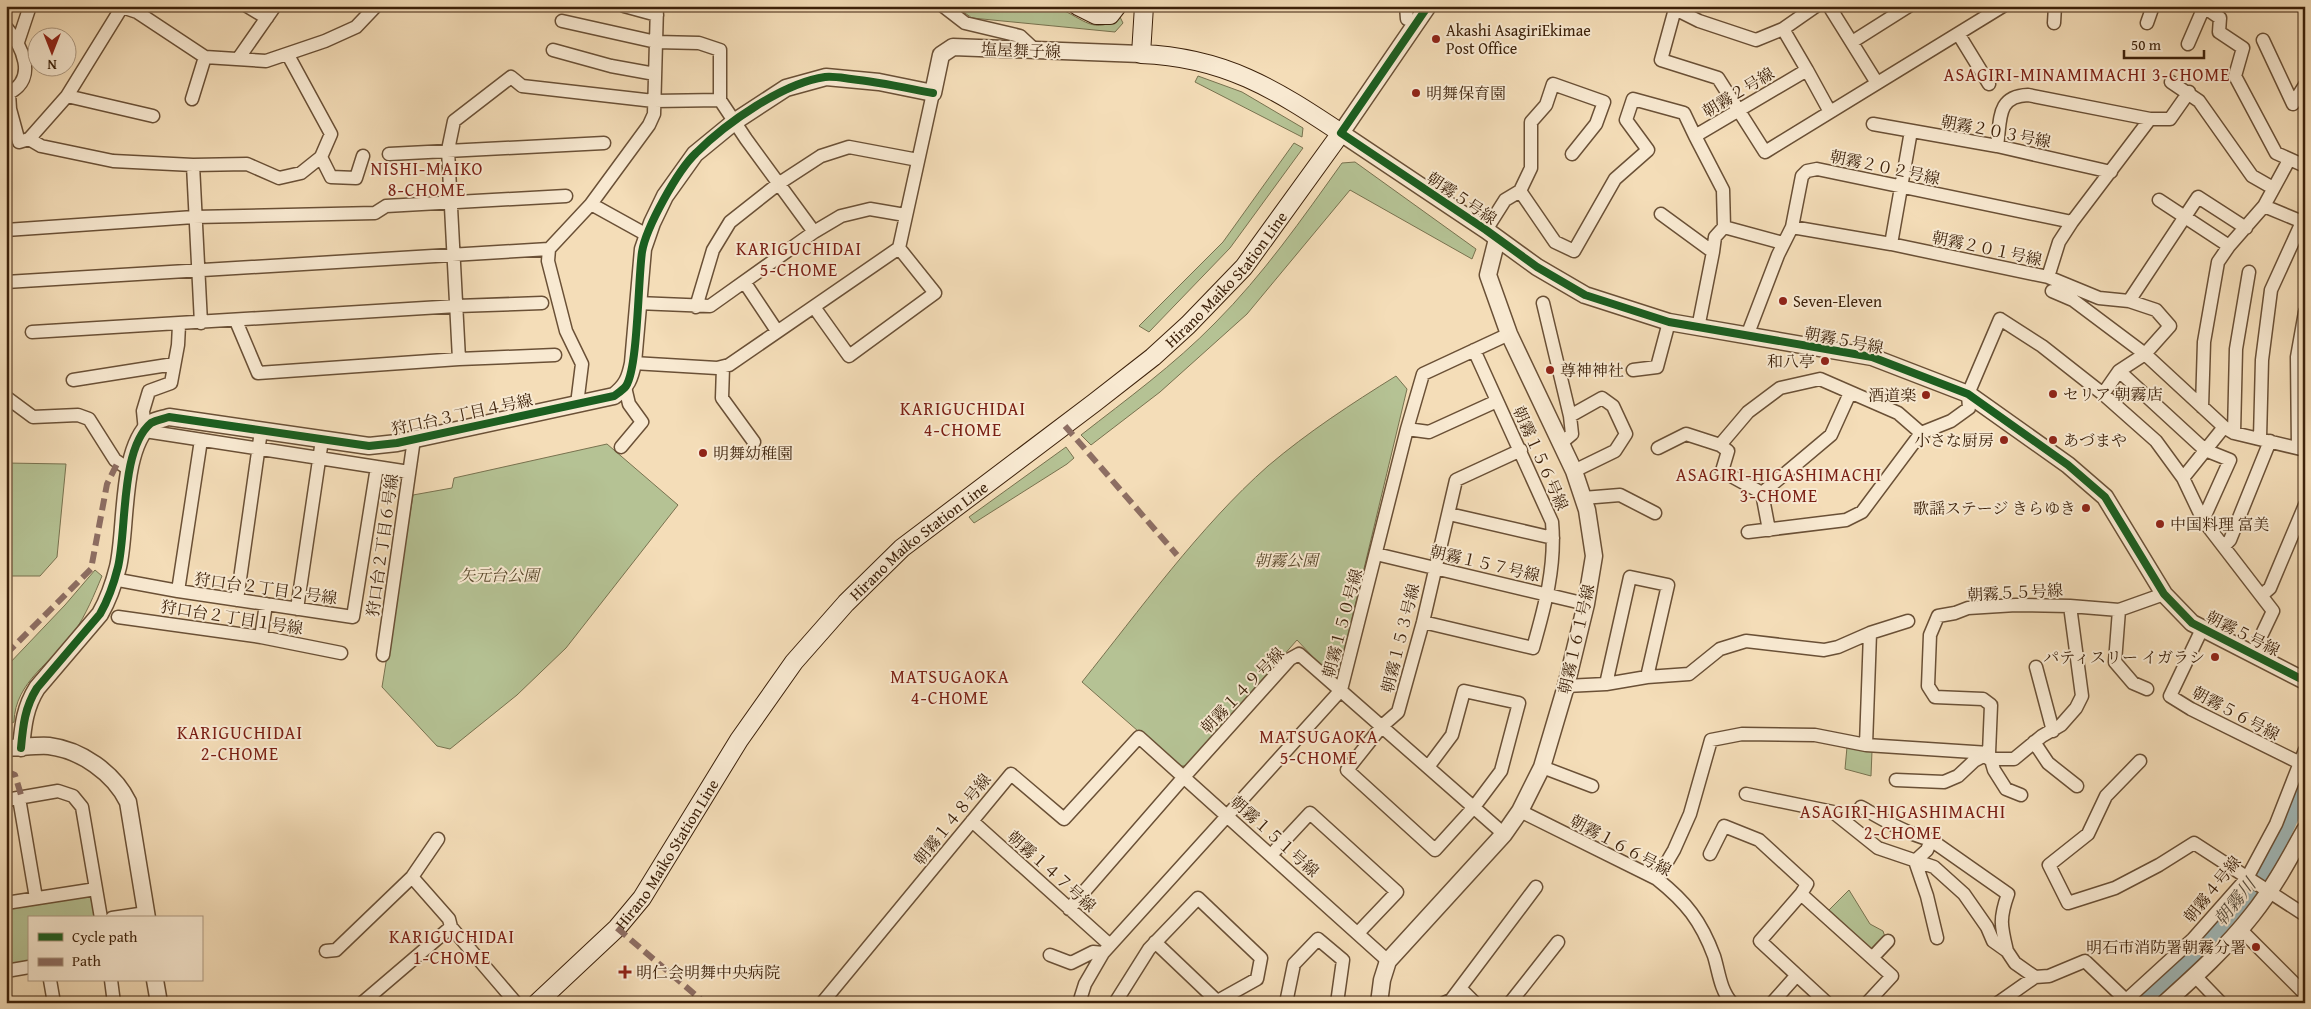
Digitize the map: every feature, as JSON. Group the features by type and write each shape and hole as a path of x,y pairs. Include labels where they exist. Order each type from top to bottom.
{"main road":[{"path":"1078,6 1102,16 1110,15 1117,6"},
{"path":"1144,6 1141,54 1182,58 1230,70 1258,81 1337,130"},
{"name":"Hirano Maiko Station Line","path":"523,1003 589,947 630,904 740,720 840,596 897,544 1130,366 1190,315 1239,264 1337,130"},
{"name":"Hirano Maiko Station Line","path":"537,1003 617,928 642,898 738,740 794,662 846,603 902,548 1094,404 1153,357 1188,325 1244,267 1337,130"}],"street":[{"path":"18,42 30,6"},
{"path":"247,6 267,18"},
{"path":"238,59 275,6"},
{"path":"6,27 18,42 26,70 25,77 16,90 10,93 10,109 19,142 29,139 67,96 122,7 137,12 205,57 266,61 288,55 356,27 376,6"},
{"path":"577,404 582,364 566,331 548,261 549,249 591,204 649,125 654,114 657,11 624,6"},
{"path":"943,6 965,24 1020,36 1035,50"},
{"path":"1337,130 1428,6"},
{"path":"1816,6 1783,29 1756,40 1699,21 1675,9 1661,60 1718,78 1765,152 1959,35 2003,6"},
{"path":"1829,6 1877,83"},
{"path":"1852,42 1908,6"},
{"path":"2054,6 2054,24"},
{"path":"2147,23 2153,6"},
{"path":"2188,44 2204,7 2220,18 2219,32 2243,48 2235,76 2276,153 2305,166"},
{"path":"1337,130 1410,10"},
{"path":"562,21 656,42 699,43 720,50 720,100 814,232"},
{"path":"1783,29 1830,112"},
{"path":"1959,35 1989,84"},
{"path":"2263,40 2293,104 2305,86"},
{"name":"塩屋舞子線","path":"933,94 941,55 953,48 1141,54"},
{"path":"553,50 611,66 655,74"},
{"path":"29,139 41,146 113,162 192,165 247,164 280,178 302,173 321,157 331,134 288,55"},
{"path":"192,99 205,57"},
{"name":"朝霧２号線","path":"1520,191 1555,242 1574,251 1616,179 1648,150 1626,120 1633,99 1684,113 1696,136 1807,70"},
{"path":"460,359 448,150 454,121 511,77 522,86 654,101 720,100"},
{"path":"621,447 642,422 629,404 625,387 633,363 643,249 647,235 665,196 695,154 734,122 786,88 826,77 879,82 933,94 899,248 728,366 717,368 633,363"},
{"path":"2171,82 2189,92 2199,101 2252,176 2274,188"},
{"path":"1491,234 1506,200 1520,191 1531,168 1531,122 1546,105 1553,84 1604,102 1596,124 1572,154"},
{"path":"1997,146 2002,109 2008,99 2016,95 2028,95 2150,119 2170,119 2189,92"},
{"path":"67,96 153,116"},
{"name":"朝霧２０１号線","path":"1792,227 1891,244 2048,277 2059,242 2150,119"},
{"name":"朝霧２０３号線","path":"1873,124 1997,146 2111,172"},
{"name":"朝霧５号線","path":"1337,130 1537,267 1585,295 1669,322 1872,357 1968,394 2068,465 2105,497 2164,594 2180,611 2202,629 2253,653 2305,681"},
{"path":"1891,244 1910,131"},
{"path":"1696,136 1723,190 1724,226 1715,237 1698,328"},
{"path":"389,154 604,143"},
{"path":"696,307 713,250 730,222 778,184 822,156 849,147 918,160"},
{"path":"321,157 331,177 356,178 363,156"},
{"path":"2202,407 2204,342 2218,262 2229,246 2264,206 2289,160"},
{"path":"192,165 201,323"},
{"name":"朝霧２０２号線","path":"1747,336 1783,243 1792,227 1802,176 1807,171 1817,169 2072,222"},
{"path":"6,230 194,217 376,213 386,206 566,196"},
{"path":"2129,301 2198,197 2246,228"},
{"path":"2159,200 2229,246"},
{"path":"591,204 647,235"},
{"path":"2224,546 2230,540 2265,440 2262,360 2271,290 2303,222 2264,206"},
{"path":"637,303 696,307 710,306 745,283 814,232 842,216 870,209 906,215"},
{"path":"1661,214 1713,252"},
{"path":"1724,226 1783,243"},
{"name":"朝霧１６１号線","path":"1379,1003 1382,980 1388,961 1504,834 1520,811 1542,767 1566,686 1586,604 1594,556 1583,498 1574,471 1509,334 1488,275 1491,234"},
{"path":"814,307 849,356 935,293 899,248"},
{"path":"6,282 549,249"},
{"path":"2183,478 2205,450 2229,430 2236,349 2249,272"},
{"path":"2048,277 2099,298 2129,301 2156,310 2170,326 2145,354 2119,371 2103,394"},
{"path":"745,283 777,331"},
{"path":"2052,291 2073,300 2145,354 2229,430 2301,449 2297,356 2305,312"},
{"path":"32,332 179,325 456,306 542,303"},
{"path":"1543,303 1570,416 1572,434 1560,444"},
{"path":"1748,532 1846,520 1862,512 1921,433 1951,421 1969,408 1968,394 2000,319 2042,346 2103,394 2156,441 2183,478 2204,520 2273,611 2253,653"},
{"path":"236,321 258,373 460,359 555,356"},
{"path":"1633,370 1656,367 1669,322"},
{"path":"146,915 128,802 121,788 110,776 91,762 71,752 49,746 14,748 29,700 100,614 118,567 132,456 144,431 143,411 149,391 171,383 178,345 179,325"},
{"name":"朝霧１５０号線","path":"1079,1003 1085,984 1107,949 1341,690 1406,428 1423,374 1509,334"},
{"name":"朝霧１５６号線","path":"1423,622 1533,648 1548,595 1553,538 1552,522 1521,450 1474,350"},
{"path":"73,380 174,364"},
{"path":"723,367 722,398 754,442"},
{"path":"2119,371 2205,450 2230,460 2204,520"},
{"path":"1720,445 1748,412 1780,388 1820,379 1898,413 1921,433"},
{"name":"狩口台３丁目４号線","path":"144,431 152,422 169,417 369,446 414,439 614,396 625,387"},
{"path":"1762,493 1831,435 1850,393"},
{"path":"6,397 33,417 78,415 89,419 116,460 130,470"},
{"path":"1570,416 1602,398 1613,406 1626,434 1616,451 1574,471"},
{"path":"1406,428 1429,432 1497,401"},
{"path":"144,431 409,472"},
{"path":"237,600 261,431"},
{"path":"1658,448 1686,434 1720,445 1728,451 1722,471 1762,493"},
{"name":"狩口台２丁目６号線","path":"382,655 414,439"},
{"path":"178,591 201,440"},
{"path":"297,609 322,440"},
{"name":"朝霧１５３号線","path":"1474,807 1435,850 1347,770 1382,726 1398,712 1423,622 1434,568 1456,480 1521,450"},
{"name":"狩口台２丁目２号線","path":"113,579 178,591 353,617 377,467"},
{"path":"1762,493 1769,530"},
{"path":"1583,498 1620,495 1655,513"},
{"path":"2262,595 2270,588 2305,505"},
{"path":"1449,514 1553,538"},
{"name":"朝霧１５７号線","path":"1376,554 1586,604"},
{"path":"1606,684 1630,577 1668,585 1647,677"},
{"name":"朝霧５５号線","path":"1989,756 1991,705 1983,699 1935,697 1928,686 1930,635 1938,616 1956,613 1968,608 2070,606 2119,610 2164,594"},
{"path":"261,637 266,604"},
{"path":"1657,879 1674,850 1690,814 1711,740 1742,734 1815,735 1866,744 2014,759 2034,742 2053,731 2076,708 2082,696 2070,606"},
{"path":"2119,610 2116,662 2133,683 2147,689"},
{"name":"狩口台２丁目１号線","path":"118,617 261,637 341,653"},
{"path":"1566,686 1606,684 1647,677 1690,674 1720,649 1746,641 1824,650 1838,647 1870,633 1908,621"},
{"name":"朝霧５６号線","path":"2202,629 2170,696 2191,709 2300,763"},
{"path":"1866,744 1870,633"},
{"name":"朝霧１４９号線","path":"1069,909 1290,659 1299,654 1504,834"},
{"path":"2036,667 2053,731"},
{"path":"1428,767 1452,735 1464,691 1520,703 1501,771 1474,807"},
{"name":"朝霧１５１号線","path":"1139,737 1183,778 1272,854 1388,961"},
{"name":"朝霧１４８号線","path":"822,1003 1011,774 1064,819 1139,737"},
{"path":"2034,742 2048,763 2077,786"},
{"name":"朝霧４号線","path":"2127,1002 2256,884 2276,824 2305,750"},
{"path":"1896,780 1944,782 1958,776 1974,761 1989,756"},
{"path":"1989,756 2006,789 2020,795"},
{"path":"2140,761 2106,796 2088,834 2049,865 2068,903 2116,888 2159,865 2194,843 2305,914"},
{"path":"1542,767 1592,786"},
{"path":"36,898 13,799 58,792 73,796 82,808 100,916"},
{"path":"1746,794 1833,812 1878,848 1934,867 1964,894 1988,927 1993,941 2007,951 2015,962 2035,978"},
{"path":"1861,806 1894,827 1911,835 1931,840 2008,894 2001,913 2001,925 2007,951"},
{"name":"朝霧１６６号線","path":"1520,811 1657,879 1675,893 1697,918 1713,955 1725,995 1732,1003"},
{"path":"1272,854 1310,813 1397,892 1358,933"},
{"name":"朝霧１４７号線","path":"972,821 1069,909 1107,949"},
{"path":"1710,854 1724,826 1760,840 1807,884 1801,894 1760,941 1796,976 1828,1003"},
{"path":"2165,1003 2195,976 2240,929 2256,884 2305,830"},
{"path":"326,951 336,950 412,876 438,839"},
{"path":"1915,861 1927,850 1931,840"},
{"path":"1915,861 1927,896 1937,938"},
{"path":"412,876 449,919 451,927 516,1003"},
{"path":"1444,1003 1452,1000 1536,887"},
{"path":"6,903 96,889"},
{"path":"1801,894 1892,976 1867,1003"},
{"path":"1115,1003 1155,942 1198,898 1261,958 1257,978 1215,1002 1155,942"},
{"path":"362,1003 451,927"},
{"path":"2240,929 2305,994"},
{"path":"1286,1003 1294,964 1318,939 1342,960 1337,1003"},
{"path":"1872,958 1888,941"},
{"path":"1510,1003 1558,942"},
{"path":"1050,954 1071,963 1093,952 1107,949"},
{"path":"1998,1003 2035,978 2049,976 2085,961 2127,1002"},
{"path":"6,970 28,967"},
{"path":"1772,1003 1796,976"},
{"path":"2195,976 2221,1003"},
{"path":"50,982 54,1003"},
{"path":"110,982 114,1003"},
{"path":"156,982 159,1003"},
{"path":"1460,988 1474,1003"},
{"path":"2301,1003 2305,999"}],"green space":[{"path":"1009,5 1051,7 1060,9 1089,24 1103,25 1120,17 1123,23 1115,32 972,18 955,6"},
{"path":"1198,76 1242,92 1303,128 1302,137 1195,82"},
{"path":"1294,143 1303,148 1230,248 1149,332 1139,326 1223,242"},
{"path":"1355,162 1476,249 1472,259 1350,190 1247,314 1160,392 1091,445 1081,435 1167,367 1215,323 1266,266 1342,163"},
{"name":"朝霧公園","path":"1396,376 1407,389 1340,669 1326,671 1297,640 1186,766 1178,766 1082,682 1194,542 1243,490 1268,466 1314,430"},
{"name":"矢元台公園","path":"607,444 678,505 566,648 517,695 450,749 437,746 382,687 413,495 452,488 454,478"},
{"path":"1066,447 1074,458 1067,464 974,523 969,517"},
{"path":"6,463 66,464 57,557 40,576 6,576"},
{"path":"95,570 102,576 90,605 74,632 28,683 16,708 14,722 6,726 6,667 65,605"},
{"path":"1847,747 1872,751 1871,776 1845,769"},
{"path":"1849,890 1870,924 1883,931 1885,937 1873,951 1828,911"},
{"path":"90,894 95,916 28,916 28,962 6,966 6,908"}],"waterway":[{"name":"朝霧川","path":"2137,1003 2171,975 2225,919 2241,899 2272,853 2305,780"}],"marked path":[{"path":"1065,426 1177,555"},
{"path":"6,654 91,569 107,484 118,462"},
{"path":"6,771 15,775 22,798"},
{"path":"617,928 705,1003"}],"cycle path":[{"path":"1428,6 1341,133 1486,230 1537,267 1585,295 1669,322 1872,357 1968,394 2068,465 2105,497 2164,594 2192,623 2305,681"},
{"path":"21,748 25,716 37,688 100,614 113,585 121,551 129,470 141,435 151,423 169,417 369,446 397,443 614,396 626,386 630,376 637,323 642,252 645,241 656,214 672,185 689,161 708,141 739,117 774,96 791,87 825,77 882,83 933,93"}],"place":[{"name":"Akashi AsagiriEkimae Post Office","path":"1436,39"},
{"name":"明舞保育園","path":"1416,93"},
{"name":"Seven-Eleven","path":"1783,301"},
{"name":"和八亭","path":"1825,361"},
{"name":"尊神神社","path":"1550,370"},
{"name":"セリア 朝霧店","path":"2053,394"},
{"name":"酒道楽","path":"1926,395"},
{"name":"小さな厨房","path":"2004,440"},
{"name":"あづまや","path":"2053,440"},
{"name":"明舞幼稚園","path":"703,453"},
{"name":"歌謡ステージ きらゆき","path":"2086,508"},
{"name":"中国料理 富美","path":"2160,524"},
{"name":"パティスリー イガラシ","path":"2215,657"},
{"name":"明石市消防署朝霧分署","path":"2256,947"},
{"name":"明仁会明舞中央病院","path":"625,972"}],"district":[{"name":"ASAGIRI-MINAMIMACHI 3-CHOME","path":"2087,75"},
{"name":"NISHI-MAIKO 8-CHOME","path":"427,179"},
{"name":"KARIGUCHIDAI 5-CHOME","path":"799,259"},
{"name":"KARIGUCHIDAI 4-CHOME","path":"963,419"},
{"name":"ASAGIRI-HIGASHIMACHI 3-CHOME","path":"1779,485"},
{"name":"MATSUGAOKA 4-CHOME","path":"950,688"},
{"name":"KARIGUCHIDAI 2-CHOME","path":"240,743"},
{"name":"MATSUGAOKA 5-CHOME","path":"1319,748"},
{"name":"ASAGIRI-HIGASHIMACHI 2-CHOME","path":"1903,822"},
{"name":"KARIGUCHIDAI 1-CHOME","path":"452,948"}]}
